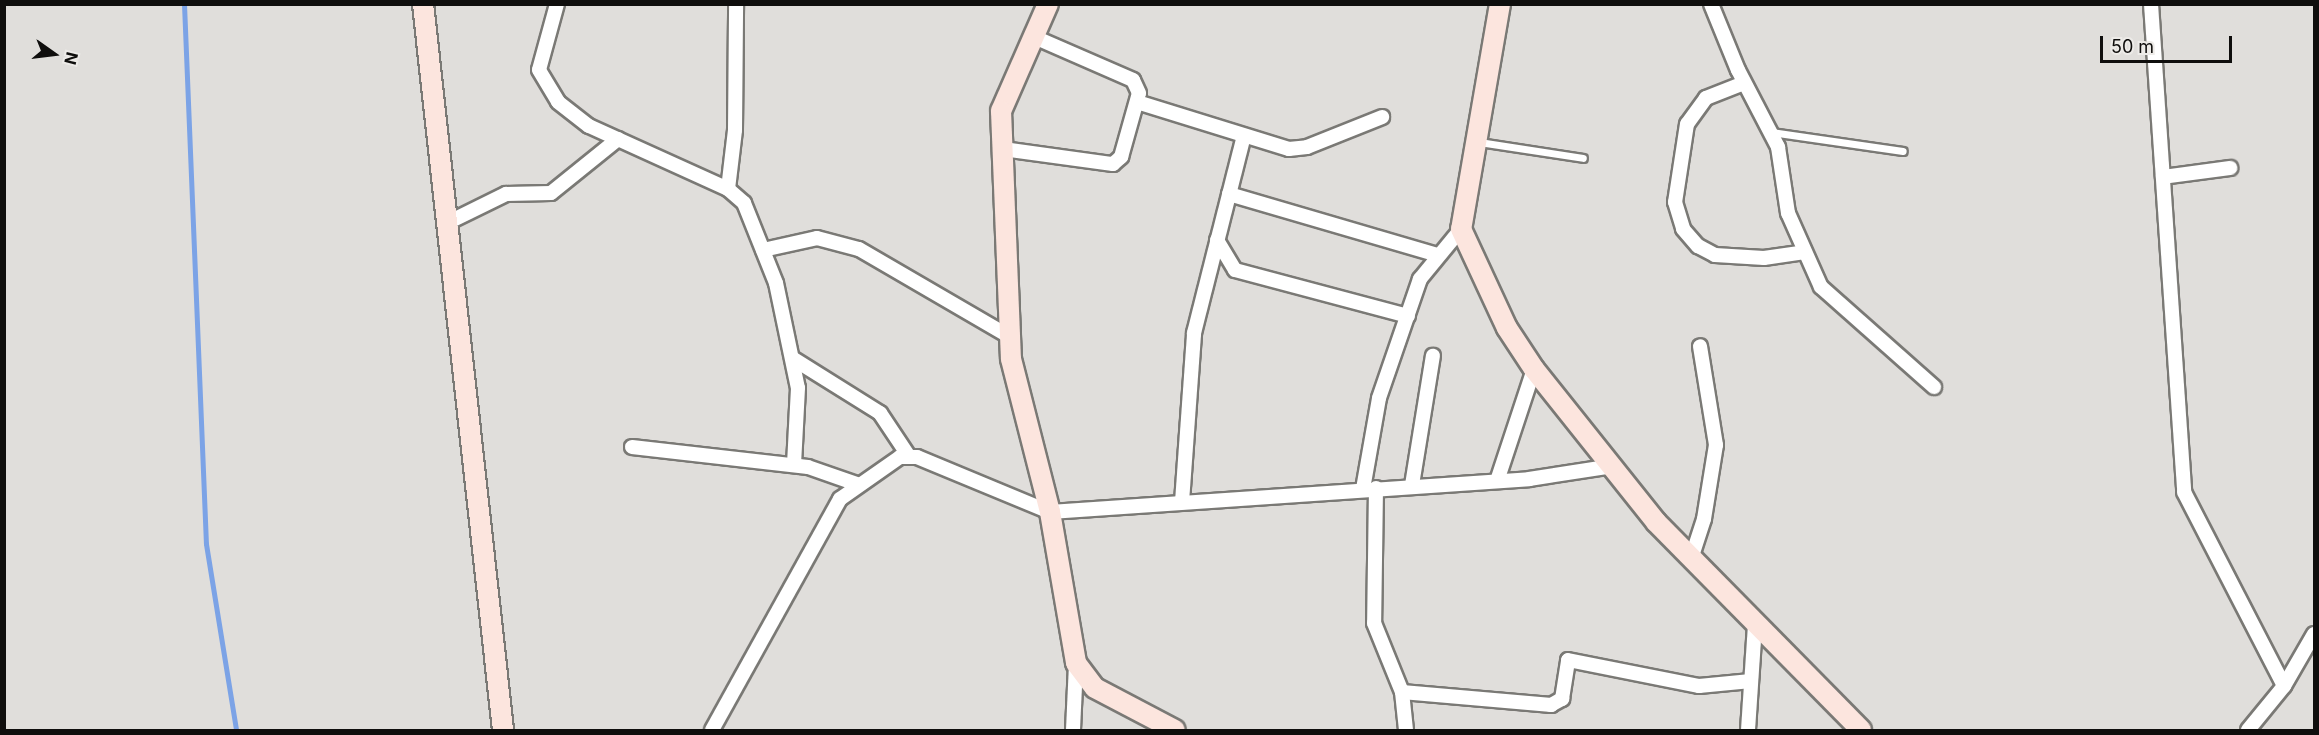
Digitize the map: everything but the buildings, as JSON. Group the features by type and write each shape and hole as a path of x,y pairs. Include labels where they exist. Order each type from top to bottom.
{"street":[{"path":"423,4 503,730"},
{"path":"557,4 539,70 558,102 589,126 728,189 744,203 776,283 792,358 798,396 794,465"},
{"path":"728,189 735,130 736,4"},
{"path":"1048,4 1001,111 1011,359 1050,512 1076,663 1073,730"},
{"path":"1406,730 1402,692 1374,623 1370,489 1378,398 1420,279 1437,255 1461,230 1500,4"},
{"path":"1711,4 1744,82 1779,147 1788,213 1805,252 1830,299 1934,387"},
{"path":"2151,4 2184,492 2280,680"},
{"path":"1003,149 1108,166 1121,157 1137,102 1140,88 1133,81 1034,38"},
{"path":"1744,82 1706,98 1687,124 1675,202 1683,229 1698,246 1715,255 1764,258 1805,252"},
{"path":"1137,102 1244,136 1298,150 1382,117"},
{"path":"1182,502 1194,333 1244,136"},
{"path":"447,223 506,194 551,193 618,139"},
{"path":"2163,177 2230,168"},
{"path":"1229,194 1437,255"},
{"path":"1461,230 1507,328 1534,369 1656,522 1861,730"},
{"path":"763,250 817,238 859,249 1010,338"},
{"path":"1217,240 1235,270 1408,316"},
{"path":"1691,559 1704,519 1716,445 1700,346"},
{"path":"1412,485 1432,356"},
{"path":"792,358 880,413 908,455 1050,512 1498,478 1528,479 1613,466"},
{"path":"1498,478 1534,369"},
{"path":"632,447 794,465 857,484"},
{"path":"712,730 840,499 857,484 908,455"},
{"path":"1748,730 1755,625"},
{"path":"2248,730 2280,680 2314,634"},
{"path":"1402,692 1551,705 1562,699 1568,660 1698,686 1751,681"},
{"path":"1076,663 1095,688 1175,730"}],"lane":[{"path":"1771,132 1903,151"},
{"path":"1476,142 1583,158"}],"waterway":[{"path":"184,4 206,544 236,730"}]}
